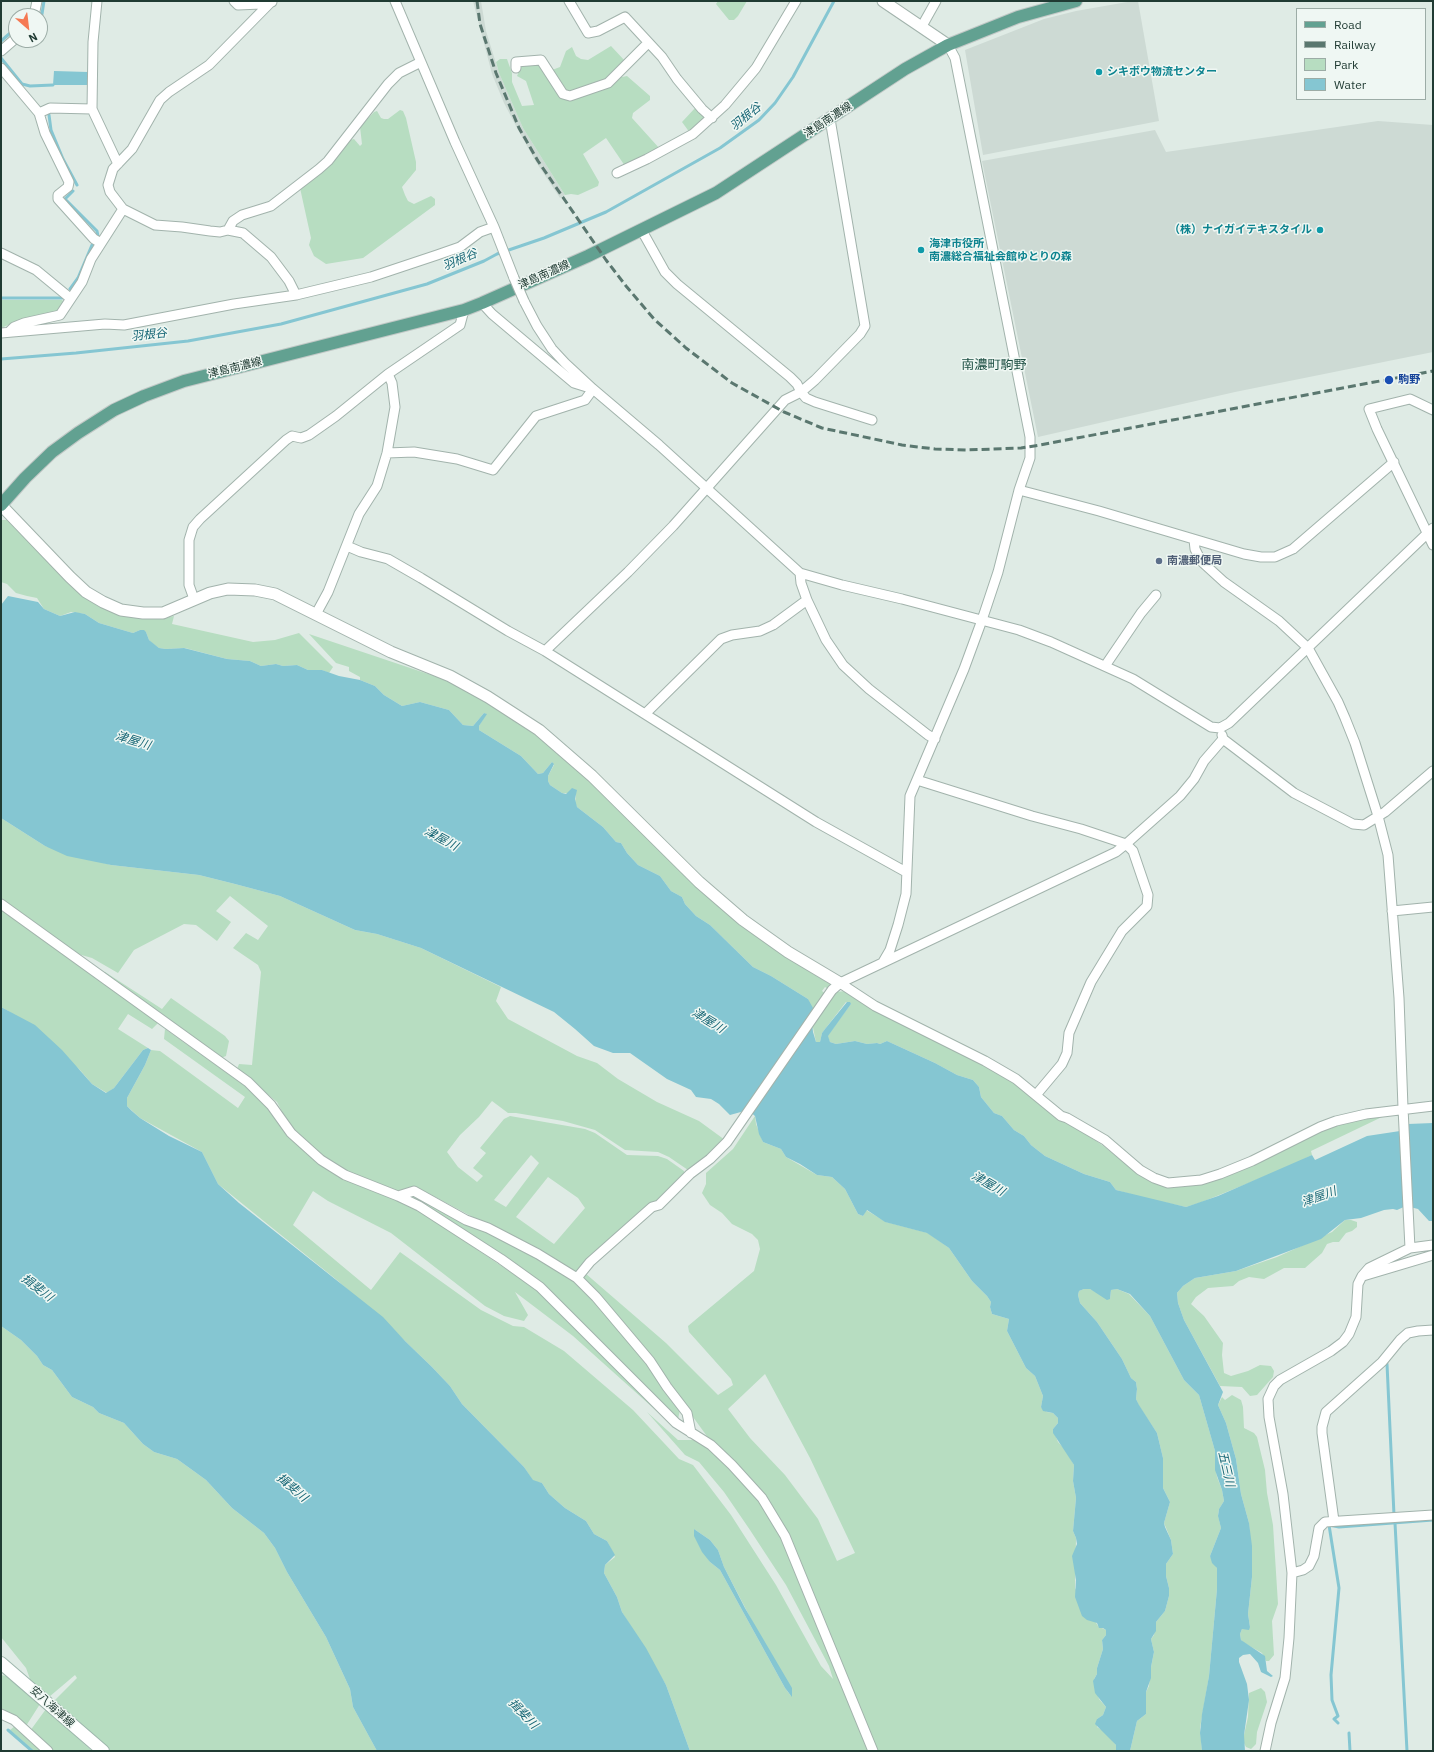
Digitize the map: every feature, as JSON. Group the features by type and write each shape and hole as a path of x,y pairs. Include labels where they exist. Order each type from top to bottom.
{"main road":[{"name":"津島南濃線","path":"1,505 25,478 52,452 114,410 144,396 184,381 464,310 482,303 588,256 716,193 905,69 948,45 1018,17 1076,1"},
{"name":"安八海津線","path":"1,1663 103,1751"}],"street":[{"path":"97,1 93,42 92,109 118,164"},
{"path":"234,1 238,5 261,4 272,1"},
{"path":"272,1 209,65 169,92 160,100 132,149 113,169 108,186 110,192 123,209 155,225 220,232 228,230 243,233 271,257 289,281 296,295"},
{"path":"395,1 454,142 496,231 524,301 537,326 552,349 593,390 659,445 800,573 1019,630 1133,679 1211,727 1220,728 1229,723 1431,531"},
{"path":"569,1 588,32 598,31 625,17 662,57 677,79 712,118"},
{"path":"617,173 647,159 693,134 712,118 729,101 756,68 796,1"},
{"path":"922,26 936,1"},
{"path":"883,962 890,950 906,894 910,796 964,668 982,620 998,572 1019,490 1030,458 1030,437 955,58 948,45 887,2"},
{"path":"516,68 516,62 541,60 563,94 570,96 608,83 648,43"},
{"path":"228,230 233,221 242,215 271,206 319,169 328,161 388,84 399,73 421,62"},
{"path":"1,68 39,113 44,133 69,182 68,187 58,195 58,199 94,239 100,243"},
{"path":"39,113 50,108 92,109"},
{"path":"545,651 628,572 707,488 773,411 785,400 801,392 815,380 860,334 865,326 830,119"},
{"path":"5,333 24,323 60,315 82,282 91,259 100,243 123,209"},
{"path":"641,229 666,272 677,284 790,377 797,384 806,398 872,420"},
{"path":"5,333 105,324 124,325 234,304 296,295 371,277 460,247 480,232 496,231"},
{"path":"1,253 36,270 70,298"},
{"path":"482,303 492,314 574,383 593,390"},
{"path":"194,599 189,585 189,540 193,527 200,519 286,440 292,436 302,438 309,436 388,374 460,325 464,310"},
{"path":"316,614 328,592 359,514 378,486 387,453 395,407 392,383 388,374"},
{"path":"387,453 414,452 457,459 493,470 536,416 585,400 593,390"},
{"path":"1433,410 1410,399 1369,409 1377,429 1431,531 1433,545"},
{"path":"1019,490 1099,510 1194,540 1261,557 1275,557 1293,549 1394,462"},
{"path":"1,505 86,592 121,610 143,613 163,613 178,608 194,599 210,593 228,590 255,590 275,594 391,652 450,676 488,697 539,730 592,776 699,882 743,920 836,987 986,1061 1016,1079 1061,1116 1068,1118 1105,1140 1140,1170 1154,1178 1168,1183 1201,1180 1252,1161 1320,1127 1336,1121 1403,1108 1433,1106"},
{"path":"1194,540 1195,549 1201,561 1224,582 1279,621 1308,648 1338,702 1345,718 1355,743 1378,816 1388,856 1399,998 1410,1243"},
{"path":"347,546 388,560 545,651 816,822 906,872"},
{"path":"800,573 800,583 807,600 826,640 843,666 869,689 928,735 934,738"},
{"path":"1105,666 1141,613 1156,595"},
{"path":"645,714 721,639 732,635 760,631 772,625 807,600"},
{"path":"1220,728 1223,739 1294,793 1352,824 1364,826 1385,812 1433,770"},
{"path":"578,1278 590,1262 652,1207 658,1205 690,1174 710,1159 727,1142 836,987 883,962 1116,852 1180,796 1194,779 1204,761 1223,739"},
{"path":"917,780 1032,816 1082,829 1126,844 1132,851 1148,894 1147,906 1122,931 1091,982 1069,1033 1067,1053 1062,1064 1036,1095"},
{"path":"1,904 248,1082 271,1105 291,1133 321,1160 345,1175 419,1206 540,1287 676,1423 710,1445 732,1465 762,1498 785,1536 873,1751"},
{"path":"1392,911 1433,907"},
{"path":"398,1196 414,1191 466,1220 488,1228 538,1254 578,1278 650,1361 667,1388 687,1413 691,1432"},
{"path":"1265,1751 1271,1723 1285,1678 1289,1638 1292,1573 1282,1494 1269,1417 1268,1399 1274,1386 1280,1380 1331,1352 1343,1342 1349,1334 1356,1317 1358,1284 1362,1276 1369,1268 1410,1243 1433,1245"},
{"path":"1362,1276 1433,1255"},
{"path":"1334,1521 1322,1433 1326,1412 1382,1362 1400,1340 1408,1333 1433,1330"},
{"path":"1292,1573 1310,1566 1314,1556 1319,1528 1325,1522 1433,1515"},
{"path":"1,1714 14,1720 48,1751"}],"shaded area":[{"path":"473,1 481,1 486,31 499,73 523,128 565,195 560,198 536,162 504,103 492,74"},
{"path":"1138,1 1159,121 983,155 965,50 1044,19 1076,11"},
{"path":"1378,121 1433,125 1433,352 1235,392 1038,437 982,161 1155,130 1166,152"}],"green space":[{"path":"718,1 747,1 738,16 734,20 729,20 716,4"},
{"path":"611,46 625,61 606,80 571,93 566,92 552,70 560,67 566,51 572,47 576,56 581,59 588,60"},
{"path":"500,59 507,59 512,73 512,82 522,106 534,105 526,81 517,76 522,65 538,65 545,72 560,97 620,76 627,76 650,96 650,100 633,113 632,118 660,149 625,166 606,138 583,154 599,182 598,186 578,195 565,195 523,128 499,73 496,62"},
{"path":"696,107 704,115 705,120 690,133 682,122"},
{"path":"400,110 403,111 406,118 416,162 416,170 402,187 408,201 414,204 431,196 435,199 435,205 363,258 326,264 314,256 309,245 311,238 300,188 350,140 354,139 360,146 362,144 360,127 374,112 377,111 381,118 388,119"},
{"path":"1,300 62,300 64,302 56,314 18,321 1,328"},
{"path":"1,520 7,520 80,594 98,606 114,613 127,616 164,618 174,616 172,624 253,642 275,640 299,633 333,667 329,673 322,670 308,670 297,665 283,666 276,664 261,666 250,661 227,659 185,648 159,648 149,640 146,632 140,630 133,633 126,631 99,623 85,614 71,612 60,616 44,609 37,598 16,593 7,584 1,582"},
{"path":"309,634 446,680 484,701 537,736 588,779 740,923 783,955 833,986 830,990 825,987 822,991 826,994 811,1014 808,999 771,976 753,967 710,925 696,916 685,904 682,897 671,891 660,876 638,865 627,853 621,843 616,842 603,827 577,807 575,803 576,794 562,793 550,785 548,776 554,765 552,762 543,773 538,774 521,756 479,730 479,726 486,714 484,713 473,726 463,725 449,710 420,702 402,706 384,695 375,686 360,680 360,677 349,671 349,667 336,663"},
{"path":"1,818 45,846 111,865 199,875 280,896 355,930 377,934 421,948 501,987 496,1001 508,1019 577,1056 597,1063 618,1079 657,1102 699,1121 725,1140 709,1156 688,1170 669,1157 658,1152 625,1150 595,1130 563,1121 508,1113 492,1101 479,1117 460,1135 447,1152 458,1167 477,1182 483,1176 473,1168 486,1153 480,1148 504,1119 510,1116 585,1129 595,1133 627,1155 658,1156 667,1159 684,1171 685,1175 657,1202 576,1272 424,1191 413,1187 395,1191 347,1172 324,1157 292,1131 277,1102 237,1069 239,1064 252,1065 261,972 258,965 233,948 246,933 258,940 268,926 230,896 216,911 231,922 217,941 196,925 184,924 134,950 118,973 92,958 78,954 1,900","holes":["531,1155 539,1163 506,1207 494,1200","548,1177 578,1198 585,1208 554,1244 516,1217"]},
{"path":"1,908 158,1023 152,1029 128,1014 118,1029 148,1048 143,1050 114,1088 107,1093 92,1084 80,1070 10,1012 1,1007"},
{"path":"105,972 162,1009 171,998 225,1036 229,1041 226,1056 221,1058 103,974"},
{"path":"847,991 984,1065 1012,1082 1030,1095 1054,1116 1065,1120 1102,1145 1140,1175 1179,1186 1319,1131 1363,1117 1384,1116 1311,1151 1312,1155 1293,1165 1202,1202 1186,1207 1144,1198 1116,1190 1110,1182 1084,1174 1045,1156 1031,1145 1024,1136 1014,1130 1002,1116 994,1113 981,1097 979,1087 973,1080 957,1075 887,1041 880,1044 867,1044 855,1041 836,1044 830,1042 827,1036 851,1004 846,1002 822,1033 820,1042 816,1042 812,1023 834,992"},
{"path":"165,1029 248,1088 267,1108 287,1136 316,1161 417,1209 537,1290 671,1424 573,1336 515,1292 528,1315 524,1321 504,1316 485,1306 391,1233 328,1201 313,1191 293,1225 371,1290 400,1252 481,1310 513,1326 524,1327 564,1351 633,1410 679,1459 693,1465 731,1515 776,1585 821,1666 833,1679 829,1666 786,1585 724,1492 699,1462 685,1455 647,1412 678,1440 698,1440 710,1448 760,1500 782,1536 871,1751 690,1751 666,1685 622,1612 617,1597 604,1573 605,1565 615,1557 607,1541 594,1534 586,1521 565,1508 549,1494 542,1483 533,1481 524,1467 462,1404 450,1386 405,1341 338,1281 218,1184 202,1152 140,1118 127,1106 127,1098 145,1065 151,1050 160,1051 238,1108 245,1097 164,1039","holes":["694,1529 710,1540 718,1550 724,1567 791,1696 785,1688 720,1570 710,1562"]},
{"path":"755,1116 756,1124 763,1142 781,1149 786,1157 817,1175 832,1177 845,1189 858,1214 863,1216 866,1210 886,1222 928,1233 949,1248 972,1281 991,1302 990,1307 992,1314 1009,1319 1007,1331 1026,1368 1035,1376 1043,1396 1041,1407 1047,1412 1053,1413 1058,1418 1058,1423 1053,1429 1058,1442 1065,1449 1074,1465 1073,1481 1076,1498 1073,1531 1076,1538 1075,1588 1098,1626 1106,1630 1106,1635 1102,1640 1103,1649 1097,1668 1097,1674 1094,1679 1099,1699 1106,1707 1103,1715 1097,1719 1097,1727 1105,1732 1116,1745 1116,1751 878,1751 789,1535 780,1519 764,1496 709,1439 669,1384 583,1280 585,1273 666,1343 718,1395 733,1385 731,1379 689,1332 688,1326 754,1271 760,1249 758,1240 752,1234 732,1224 722,1213 710,1205 702,1193 706,1184 706,1173 733,1149","holes":["765,1374 810,1458 855,1553 837,1561 818,1519 785,1475 750,1438 728,1409"]},
{"path":"413,1194 540,1259 575,1281 594,1299 647,1362 665,1392 680,1410 678,1419 502,1256 439,1213 413,1198 411,1195"},
{"path":"1345,1220 1357,1222 1357,1227 1346,1233 1339,1242 1327,1244 1322,1253 1305,1268 1284,1268 1264,1279 1249,1277 1239,1281 1233,1286 1208,1288 1196,1297 1191,1304 1204,1316 1223,1343 1222,1355 1224,1373 1231,1376 1248,1371 1260,1365 1271,1366 1274,1371 1273,1377 1257,1395 1250,1396 1242,1387 1220,1386 1184,1320 1178,1303 1177,1293 1183,1286 1195,1278 1236,1271 1277,1257 1332,1232"},
{"path":"1090,1289 1110,1299 1111,1290 1117,1289 1129,1294 1150,1316 1184,1380 1199,1395 1215,1451 1217,1477 1224,1501 1219,1509 1218,1515 1221,1528 1210,1556 1217,1568 1217,1589 1209,1676 1200,1728 1202,1751 1130,1751 1137,1721 1146,1714 1146,1692 1149,1686 1154,1652 1151,1639 1154,1635 1156,1622 1165,1611 1169,1596 1166,1564 1173,1554 1171,1540 1164,1523 1170,1502 1163,1488 1163,1458 1157,1433 1136,1399 1136,1382 1131,1378 1122,1359 1097,1322 1080,1303 1078,1295 1079,1291"},
{"path":"1,1326 21,1340 37,1356 43,1365 52,1370 72,1397 93,1407 99,1413 124,1423 143,1444 154,1452 177,1459 206,1480 232,1508 264,1533 275,1548 287,1572 326,1637 350,1689 353,1707 377,1751 111,1751 54,1701 77,1678 75,1675 49,1697 31,1682 26,1668 1,1637"},
{"path":"1232,1395 1241,1400 1243,1407 1244,1428 1254,1433 1257,1437 1265,1470 1267,1493 1273,1525 1278,1604 1272,1621 1274,1655 1269,1661 1266,1661 1262,1653 1244,1643 1241,1640 1240,1634 1242,1629 1250,1627 1248,1614 1252,1577 1249,1523 1241,1494 1236,1459 1226,1423 1218,1405 1222,1397 1225,1400"},
{"path":"1,1675 10,1677 40,1704 26,1726 1,1710"},
{"path":"1261,1688 1265,1692 1267,1702 1257,1732 1256,1744 1251,1749 1246,1747 1244,1743 1244,1735 1248,1717 1249,1693"},
{"path":"46,1709 92,1751 53,1751 30,1731"},
{"path":"15,1726 43,1751 34,1751 10,1730"}],"water":[{"path":"54,71 88,72 88,85 53,85"},
{"path":"8,596 38,602 44,609 60,616 75,612 85,614 99,623 133,633 144,630 149,640 159,648 184,648 227,659 250,661 261,666 276,664 283,666 297,665 308,670 322,670 339,676 360,680 375,686 384,695 402,706 420,702 449,710 463,725 473,726 484,713 487,714 479,726 479,730 521,756 538,774 543,773 552,762 554,764 548,776 550,785 566,794 572,788 577,790 575,799 577,807 603,827 616,842 621,843 627,853 638,865 660,876 671,891 682,897 685,904 696,916 710,925 753,967 771,976 808,999 813,1008 811,1014 816,1042 820,1042 822,1033 825,1029 847,1002 850,1002 851,1004 828,1036 830,1042 836,1044 855,1041 867,1044 880,1044 887,1041 957,1075 973,1080 979,1087 981,1097 994,1113 1002,1116 1014,1130 1024,1136 1031,1145 1045,1156 1084,1174 1110,1182 1116,1190 1186,1207 1218,1196 1312,1155 1315,1160 1367,1136 1400,1131 1408,1124 1433,1123 1433,1221 1429,1221 1418,1209 1406,1206 1397,1210 1384,1210 1361,1218 1345,1220 1321,1239 1236,1271 1195,1278 1183,1286 1177,1293 1178,1303 1184,1320 1223,1392 1218,1405 1226,1423 1236,1459 1241,1494 1249,1523 1252,1546 1252,1577 1248,1614 1250,1627 1249,1630 1242,1629 1240,1634 1241,1640 1265,1656 1267,1671 1273,1676 1271,1677 1261,1672 1258,1663 1250,1654 1243,1655 1239,1658 1247,1684 1249,1700 1244,1735 1245,1751 1202,1751 1200,1733 1209,1676 1217,1589 1217,1568 1212,1563 1210,1556 1221,1528 1218,1516 1219,1509 1224,1501 1215,1470 1215,1451 1199,1395 1184,1380 1150,1316 1130,1294 1117,1289 1111,1290 1110,1299 1107,1300 1090,1289 1084,1289 1079,1291 1078,1295 1080,1303 1097,1322 1122,1359 1131,1378 1136,1382 1136,1399 1157,1433 1163,1458 1163,1488 1170,1502 1164,1523 1171,1540 1173,1554 1166,1564 1169,1596 1165,1611 1156,1622 1156,1631 1151,1639 1154,1652 1151,1667 1151,1678 1146,1692 1146,1714 1137,1721 1130,1751 1116,1751 1116,1745 1095,1724 1097,1719 1103,1715 1106,1707 1095,1693 1093,1681 1097,1674 1097,1668 1103,1649 1102,1640 1106,1635 1106,1630 1099,1628 1097,1623 1087,1620 1082,1616 1075,1597 1076,1580 1072,1556 1077,1544 1073,1531 1076,1498 1073,1481 1074,1465 1053,1433 1053,1429 1058,1423 1058,1418 1053,1413 1043,1411 1041,1407 1043,1396 1035,1376 1026,1368 1007,1331 1009,1319 992,1314 990,1307 991,1302 972,1281 949,1248 927,1233 885,1222 867,1210 863,1216 858,1214 845,1189 832,1177 817,1175 786,1157 781,1149 763,1142 759,1134 755,1116 748,1110 730,1115 719,1104 711,1099 696,1097 691,1090 667,1079 630,1053 613,1053 594,1046 554,1012 421,948 377,934 355,930 280,896 235,884 199,875 111,865 67,856 45,846 1,818 1,605"},
{"name":"揖斐川","path":"1,1007 35,1025 62,1050 92,1084 106,1093 114,1088 143,1050 148,1048 151,1050 145,1065 127,1098 127,1106 140,1118 169,1136 202,1152 218,1184 239,1203 383,1317 450,1386 462,1404 524,1467 533,1480 542,1483 549,1494 565,1508 586,1521 594,1534 607,1541 615,1555 605,1565 604,1573 617,1597 622,1612 646,1648 666,1685 690,1751 377,1751 353,1707 350,1689 326,1637 287,1572 275,1548 264,1533 232,1508 206,1480 177,1459 154,1452 143,1444 124,1423 99,1413 93,1407 72,1397 52,1370 43,1365 37,1356 21,1340 1,1326"},
{"path":"694,1529 710,1540 718,1550 724,1567 745,1608 792,1688 792,1697 785,1688 720,1570 710,1562 702,1552 694,1536"}],"waterway":[{"path":"43,8 44,1"},
{"name":"羽根谷","path":"1,359 76,353 188,341 281,324 427,284 484,261 497,254 544,238 606,212 720,148 759,120 775,103 793,77 834,1"},
{"path":"1,41 8,35"},
{"path":"1,58 22,84 30,86 53,85"},
{"path":"49,115 51,130 63,159 77,185"},
{"path":"73,191 65,199 97,231 98,236"},
{"path":"70,289 78,278 92,245"},
{"path":"1,298 62,298"},
{"path":"1387,1364 1394,1515"},
{"path":"1338,1723 1334,1719 1338,1716 1332,1700 1331,1675 1339,1588 1329,1525 1339,1527 1433,1520"},
{"path":"1395,1523 1407,1751"},
{"path":"8,1730 32,1751"},
{"path":"1349,1733 1350,1751"}],"railway":[{"path":"477,1 480,24 496,73 519,128 538,161 606,260 626,286 654,319 686,348 732,383 784,412 822,428 902,445 935,449 966,450 1021,448 1433,371"}],"place":[{"name":"シキボウ物流センター","path":"1099,72"},
{"name":"（株）ナイガイテキスタイル","path":"1320,230"},
{"name":"海津市役所 南濃総合福祉会館ゆとりの森","path":"921,250"},
{"name":"駒野","path":"1389,380"},
{"name":"南濃郵便局","path":"1159,561"}],"district":[{"name":"南濃町駒野","path":"994,365"}],"water label":[{"name":"津屋川","path":"133,741"},
{"name":"津屋川","path":"441,839"},
{"name":"津屋川","path":"708,1021"},
{"name":"津屋川","path":"988,1184"},
{"name":"津屋川","path":"1319,1197"},
{"name":"五三川","path":"1226,1469"}]}
